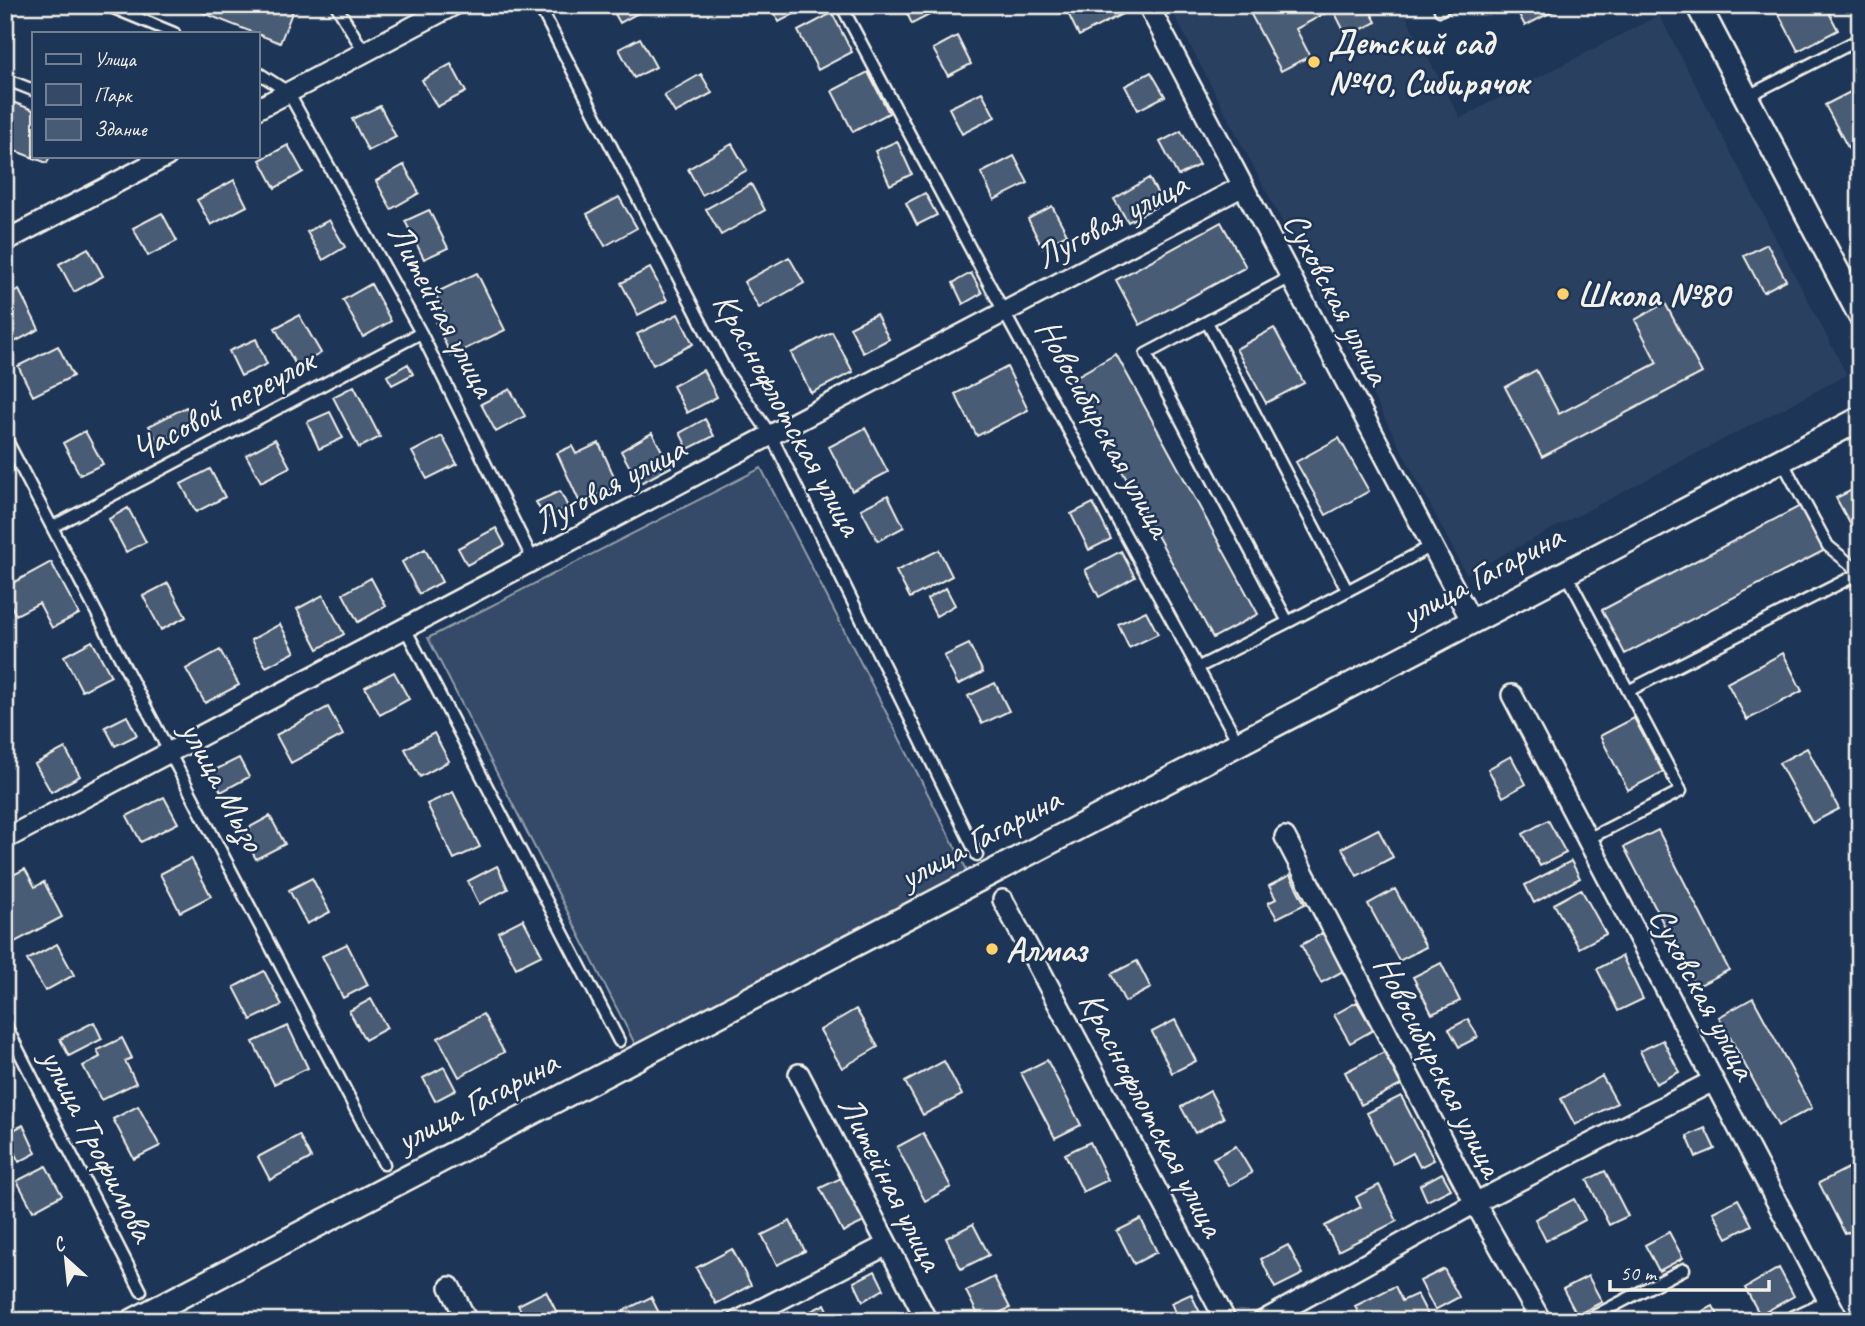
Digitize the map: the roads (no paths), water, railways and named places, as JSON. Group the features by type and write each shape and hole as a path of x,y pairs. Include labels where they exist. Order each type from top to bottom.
{"street":[{"path":"259,108 454,5"},
{"name":"Суховская улица","path":"1148,5 1471,620"},
{"path":"1698,5 1860,315"},
{"path":"5,241 139,162 158,158"},
{"name":"Луговая улица","path":"5,839 1243,186"},
{"name":"улица Гагарина","path":"133,1321 1860,419"},
{"name":"Суховская улица","path":"1512,695 1834,1312"},
{"name":"Новосибирская улица","path":"1285,837 1475,1203 1541,1321"},
{"name":"Краснофлотская улица","path":"1003,900 1226,1321"},
{"name":"Литейная улица","path":"799,1074 927,1321"},
{"path":"1263,1321 1475,1203 1713,1081"},
{"path":"738,1321 887,1245"},
{"path":"450,1287 467,1321"},
{"path":"1794,1321 1834,1312"}],"lane":[{"path":"106,5 172,32"},
{"path":"336,5 364,52"},
{"name":"Краснофлотская улица","path":"539,5 726,371 771,435 977,855"},
{"name":"Новосибирская улица","path":"841,5 1233,733"},
{"path":"1746,97 1860,39"},
{"path":"259,73 288,92"},
{"path":"5,79 32,90"},
{"name":"Литейная улица","path":"288,92 421,333 533,561"},
{"path":"1288,622 1146,354 1291,277"},
{"path":"1207,322 1347,590"},
{"name":"Часовой переулок","path":"52,527 421,333"},
{"name":"улица Мызо","path":"5,438 384,1164"},
{"path":"1628,691 1860,573 1828,546 1781,458"},
{"path":"1199,667 1432,545"},
{"path":"1565,571 1681,791 1587,840"},
{"path":"405,628 619,1041"},
{"name":"улица Трофимова","path":"5,1024 141,1291"},
{"path":"1585,1321 1684,1269"}],"place":[{"name":"Детский сад №40, Сибирячок","path":"1314,62"},
{"name":"Школа №80","path":"1563,294"},
{"name":"Алмаз","path":"992,949"}]}
